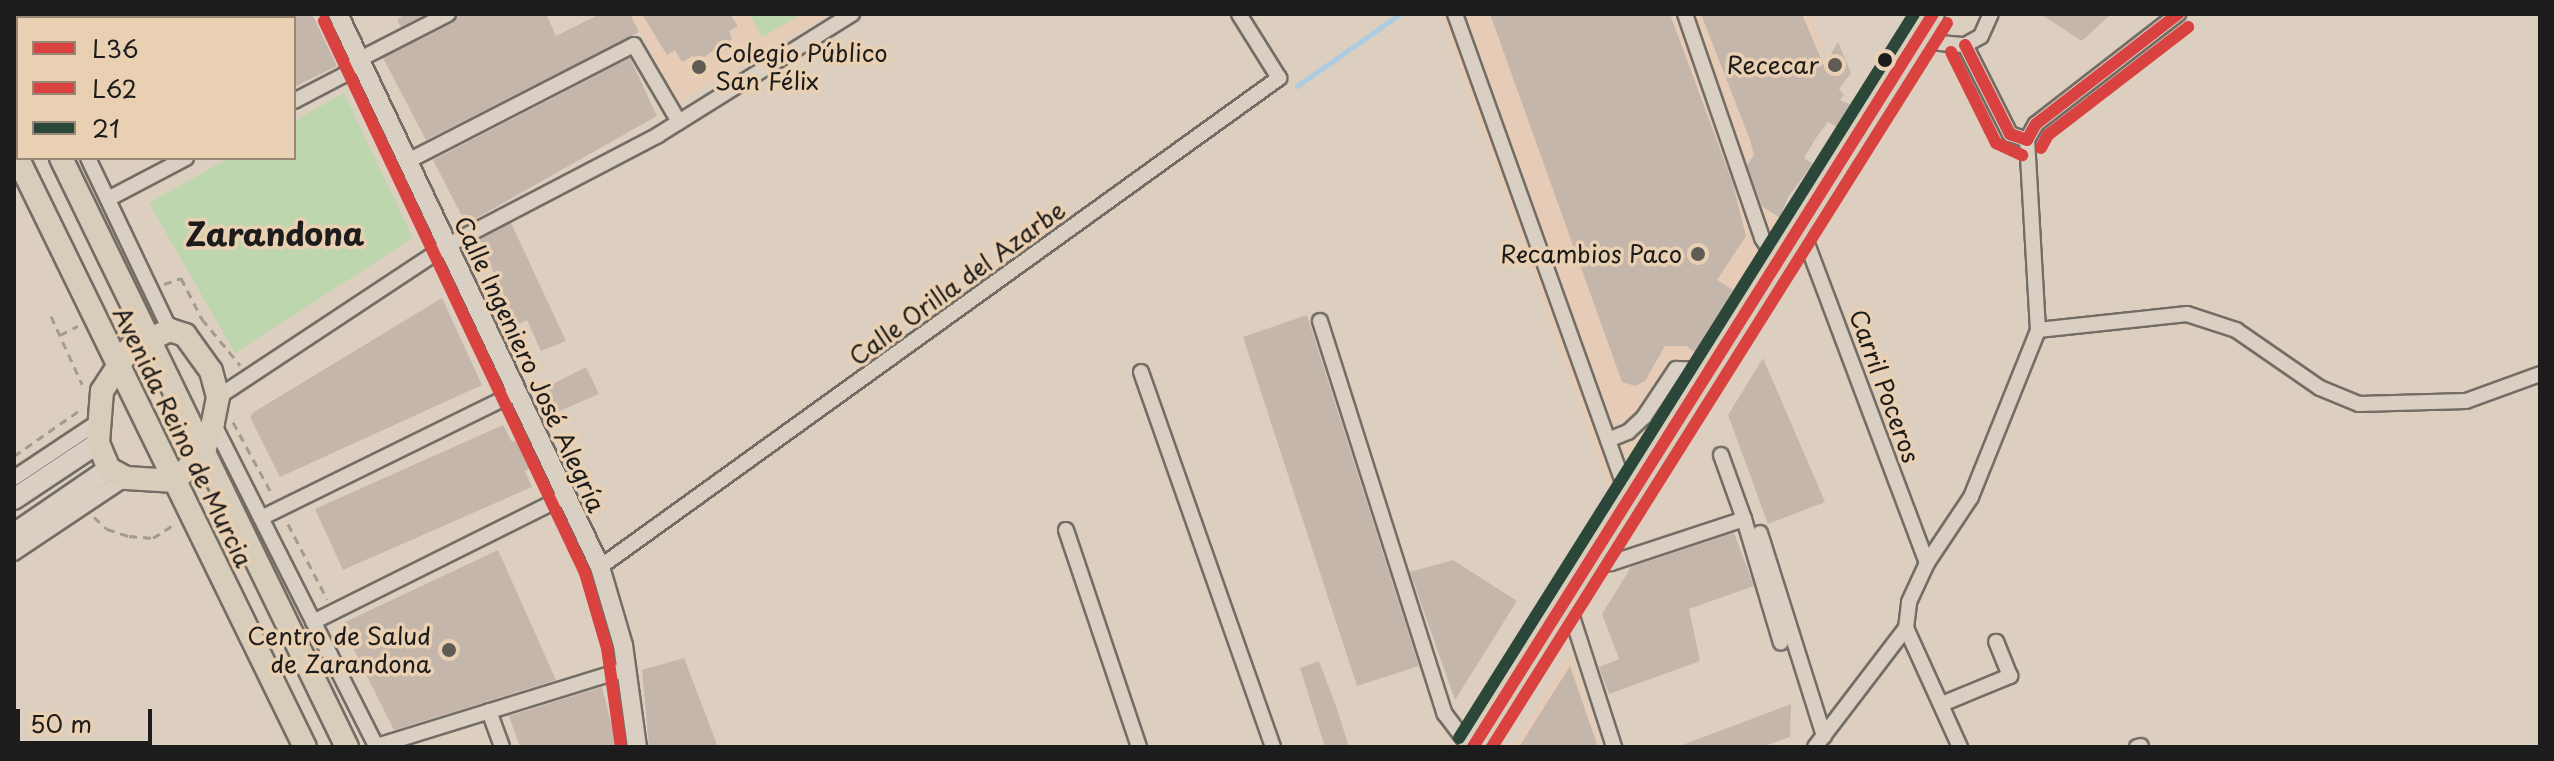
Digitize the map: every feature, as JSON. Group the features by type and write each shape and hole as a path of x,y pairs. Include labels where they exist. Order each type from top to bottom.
{"main road":[{"path":"1472,747 1927,23"},
{"name":"Avenida Reino de Murcia","path":"18,160 305,747"},
{"name":"Avenida Reino de Murcia","path":"62,160 159,333 204,451 347,747"},
{"path":"14,534 117,474 175,481 204,451 213,423 226,403 198,348 185,335 159,333 117,360 102,391 98,432 117,474"},
{"path":"14,499 98,432"}],"street":[{"name":"Calle Ingeniero José Alegría","path":"338,14 600,567 626,669 637,747"},
{"path":"296,100 344,75 360,59 448,14"},
{"path":"226,403 245,379 448,245 679,122 852,14"},
{"name":"Calle Orilla del Azarbe","path":"600,567 1279,78 1239,14"},
{"path":"1455,14 1629,499"},
{"path":"1685,14 1762,238 1777,261"},
{"path":"1927,23 1940,43 1965,45 1981,36 1991,14"},
{"path":"1820,742 1906,628 1909,602 1927,563 1971,497 2038,330 2025,174 2027,140 2036,124 2178,14"},
{"path":"408,161 634,45 679,122"},
{"path":"1965,45 2010,134 2027,140"},
{"path":"89,160 108,199 159,333"},
{"path":"108,199 182,160"},
{"name":"Carril Poceros","path":"1800,225 1927,563"},
{"path":"2038,330 2187,314 2236,330 2320,388 2359,404 2466,401 2540,374"},
{"path":"1320,321 1445,714 1472,747"},
{"path":"1608,440 1628,432 1644,417 1676,369 1708,370"},
{"path":"1141,372 1273,747"},
{"path":"261,518 517,392"},
{"path":"213,423 377,747 626,669"},
{"path":"14,478 98,432"},
{"path":"1721,455 1744,519 1781,643"},
{"path":"14,553 117,474"},
{"path":"313,622 566,496"},
{"path":"1588,564 1611,563 1744,519"},
{"path":"1066,530 1139,747"},
{"path":"1760,533 1820,742"},
{"path":"1566,598 1614,747"},
{"path":"1906,628 1960,747"},
{"path":"1942,704 2010,676 1996,642"},
{"path":"489,711 502,747"}],"path":[{"path":"181,278 202,319 217,332 245,379"},
{"path":"51,316 84,387"},
{"path":"14,456 79,412 81,399"},
{"path":"226,403 231,419 334,611"}],"shaded area":[{"name":"Colegio Público San Félix","path":"630,14 829,14 678,102"},
{"path":"1441,14 1810,14 1823,47 1756,151 1744,160 1756,203 1780,219 1733,290 1693,264 1686,346 1694,352 1611,492"},
{"path":"1571,654 1602,747 1513,747"}],"green space":[{"path":"749,14 802,14 762,37"},
{"path":"344,93 413,238 235,353 149,203 225,160 296,160 296,120"}],"building":[{"path":"312,14 337,66 296,86 296,16"},
{"path":"405,14 426,14 401,27 397,20"},
{"path":"458,14 546,14 556,36 600,14 630,14 639,32 426,140 383,58 453,23"},
{"path":"642,14 730,14 738,26 729,31 732,39 696,62 693,56 682,62 675,50 667,55"},
{"path":"1490,14 1670,14 1733,184 1746,236 1717,280 1733,290 1695,352 1686,346 1665,346 1645,381 1635,386 1622,382"},
{"path":"1701,14 1802,14 1824,66 1838,42 1851,73 1839,89 1844,94 1840,100 1851,105 1837,127 1828,122 1816,138 1804,158 1813,164 1788,197 1780,218 1762,206 1747,165 1754,155 1750,140"},
{"path":"2040,14 2111,14 2082,41"},
{"path":"630,58 657,116 466,224 433,160"},
{"path":"511,223 566,341 541,351 527,320 517,325 479,240"},
{"path":"442,298 482,385 280,477 250,417 254,412"},
{"path":"1307,315 1419,666 1357,686 1243,337"},
{"path":"1763,358 1825,502 1768,524 1728,415"},
{"path":"586,367 599,394 555,413 545,388"},
{"path":"503,425 512,442 519,439 533,466 525,471 532,487 343,570 315,509"},
{"path":"1734,533 1754,586 1689,609 1700,661 1609,694 1599,667 1619,659 1602,614 1631,567"},
{"name":"Centro de Salud de Zarandona","path":"498,550 556,680 394,730 341,624"},
{"path":"1453,560 1517,601 1455,700 1410,572"},
{"path":"684,658 718,747 649,747 642,670"},
{"path":"1319,661 1349,747 1325,747 1300,668"},
{"path":"1570,666 1598,747 1519,747 1546,704"},
{"path":"602,687 617,747 520,747 509,716"},
{"path":"1791,704 1790,737 1762,747 1677,747"}],"waterway":[{"path":"1297,86 1400,14"}],"transit line":[{"name":"21","path":"1459,738 1914,14"},
{"name":"L36","path":"1473,747 1933,14"},
{"name":"L36","path":"2027,140 2036,124 2178,14"},
{"name":"L62","path":"324,21 585,573 607,648 621,747"},
{"name":"L62","path":"1492,747 1947,23"},
{"name":"L62","path":"2041,148 2048,135 2188,27"},
{"name":"L36","path":"1965,45 2010,134 2027,140"},
{"name":"L62","path":"1951,52 1996,143 2022,155"}],"place":[{"name":"Rececar","path":"1835,65"},
{"name":"Colegio Público San Félix","path":"699,67"},
{"name":"Recambios Paco","path":"1698,254"},
{"name":"Centro de Salud de Zarandona","path":"449,650"}],"district":[{"name":"Zarandona","path":"275,233"}]}
